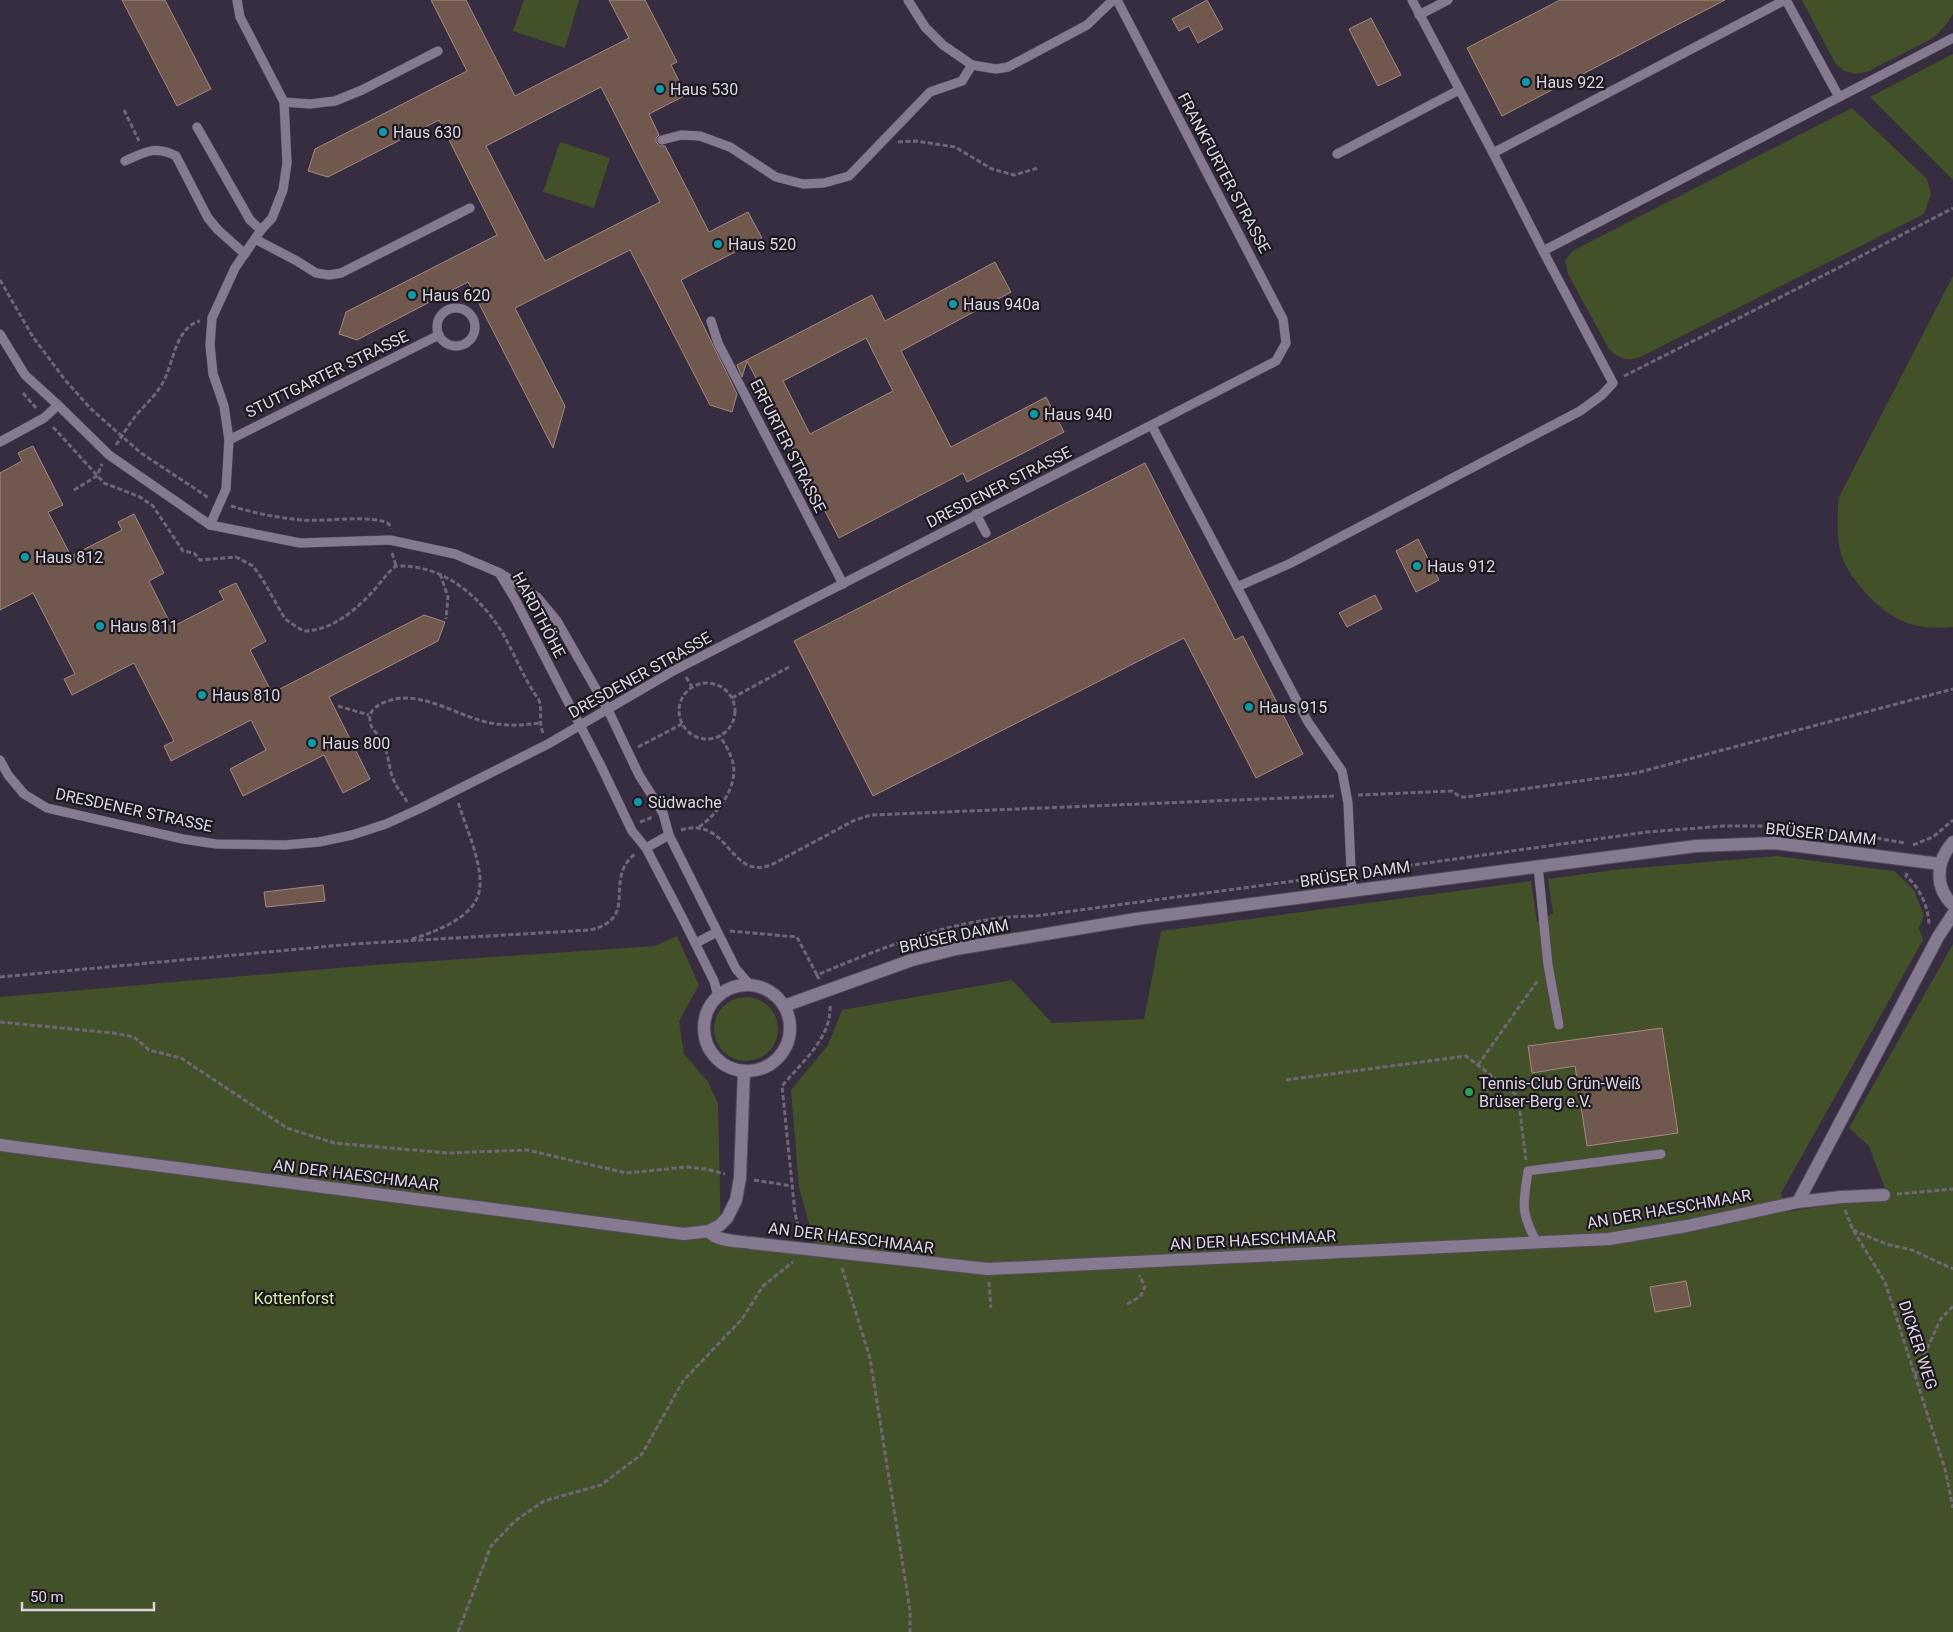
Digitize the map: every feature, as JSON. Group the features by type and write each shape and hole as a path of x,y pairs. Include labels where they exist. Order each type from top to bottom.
{"street":[{"path":"1953,842 1946,850 1940,864 1939,876 1942,889 1953,905"},
{"name":"BRÜSER DAMM","path":"784,1006 912,960 956,949 1136,919 1696,846 1776,843 1940,864"},
{"path":"1798,1202 1938,936 1953,914"},
{"path":"750,985 764,988 776,995 784,1006 790,1021 790,1036 784,1051 774,1062 760,1070 744,1071 732,1069 721,1063 712,1054 706,1042 704,1030 705,1017 710,1006 718,996 733,987 750,985"},
{"path":"709,1231 720,1225 732,1211 736,1200 740,1178 744,1071"},
{"name":"AN DER HAESCHMAAR","path":"0,1146 684,1234 709,1231 713,1236 720,1238 837,1254 988,1269 1537,1243 1618,1237 1687,1226 1798,1202 1884,1195"}],"lane":[{"name":"STUTTGARTER STRASSE","path":"210,525 226,490 229,440 224,406 213,374 210,345 212,318 235,268 261,230 272,218 283,190 287,163 284,102 240,17 237,0"},
{"path":"908,0 925,27 943,45 972,65 996,69 1008,66 1087,26 1113,0"},
{"name":"FRANKFURTER STRASSE","path":"1117,0 1283,319 1286,343 1276,361"},
{"path":"1237,586 1291,563 1580,411 1602,395 1613,383 1412,0"},
{"path":"1419,15 1448,0"},
{"path":"1493,153 1785,0 1839,97"},
{"path":"1543,251 1953,38"},
{"path":"284,102 310,104 336,101 362,90 438,51"},
{"path":"662,140 681,135 700,136 730,147 776,177 803,184 824,183 849,176 930,92 962,81 972,65"},
{"path":"1337,154 1458,90"},
{"path":"197,127 250,220 261,230"},
{"path":"125,161 155,149 168,151 176,156 208,218 244,254"},
{"path":"255,239 316,273 329,275 351,269 470,208"},
{"path":"460,308 466,310 472,316 475,330 468,342 455,346 448,344 439,335 438,324 442,314 447,310 460,308"},
{"name":"ERFURTER STRASSE","path":"711,321 718,342 842,584"},
{"path":"0,334 25,375 110,455 210,525 300,543 390,540 456,554 500,573"},
{"name":"STUTTGARTER STRASSE","path":"229,440 439,335"},
{"name":"DRESDENER STRASSE","path":"0,760 8,775 24,794 47,808 183,839 216,844 285,845 319,842 352,835 386,824 412,812 548,744 673,671 1276,361"},
{"path":"0,442 44,418 58,405"},
{"path":"1152,426 1308,722 1342,771 1347,795 1352,891"},
{"path":"976,514 986,533"},
{"name":"HARDTHÖHE","path":"500,573 537,597 557,621 608,710 639,775 662,813 669,835 736,969 750,985"},
{"name":"HARDTHÖHE","path":"500,573 630,826 646,848 696,943 714,981 718,996"},
{"path":"646,848 669,835"},
{"path":"1538,866 1548,965 1558,1025"},
{"path":"696,943 717,932"},
{"path":"1537,1243 1525,1218 1523,1206 1528,1171 1662,1154"}],"path":[{"path":"124,110 145,152"},
{"path":"888,134 894,141 901,143 916,141 955,147 992,169 1014,175 1038,168"},
{"path":"1613,383 1628,373 1833,271 1953,208"},
{"path":"0,280 33,337 61,374 91,409 158,466 202,495 220,503 257,513 296,520 328,522 377,519 389,524 390,540 396,566"},
{"path":"74,490 97,476 100,467 132,421 162,384 170,369 178,342 185,331 195,322 212,318"},
{"path":"20,389 97,476 111,487 140,497 153,506 183,551 194,553 200,560 236,557 253,566 286,619 303,631 322,629 346,616 396,566 422,568 456,582 471,595 502,631 539,700 541,713 539,723 548,744"},
{"path":"440,574 448,597 446,619"},
{"path":"732,698 789,667"},
{"path":"706,683 718,685 732,698 735,710 733,722 730,728 720,736 708,739 695,737 682,724 679,710 681,700 695,686 706,683"},
{"path":"669,835 689,828 699,827 714,833 743,863 759,868 773,864 855,820 872,815 1452,791 1460,797 1467,797 1636,773 1953,689"},
{"path":"412,812 394,782 389,756 380,738 370,726 370,715 375,708 387,702 414,698 484,722 503,726 522,726 539,723"},
{"path":"338,706 370,715"},
{"path":"628,752 682,724"},
{"path":"699,827 711,817 723,802 734,772 731,757 720,736"},
{"path":"406,941 445,926 460,917 473,905 480,892 479,868 454,792"},
{"path":"630,826 662,813"},
{"path":"1912,851 1913,844 1933,836 1953,820"},
{"path":"0,977 353,944 590,930 600,928 613,920 617,914 620,882 624,866 633,855 646,848"},
{"path":"1907,872 1906,876 1917,886 1929,914 1929,925"},
{"path":"717,932 728,931 797,937 817,975"},
{"path":"1478,1066 1548,965"},
{"path":"0,1022 113,1033 134,1037 149,1050 181,1058 288,1128 334,1143 448,1153 527,1150 626,1173 686,1167 706,1169 740,1178 792,1186 795,1213 800,1233 814,1250 763,1286 742,1319 683,1381 642,1454 601,1485 544,1500 516,1521 491,1546 458,1632"},
{"path":"1286,1080 1466,1056 1518,1096 1528,1171"},
{"path":"1884,1195 1953,1189"},
{"name":"DICKER WEG","path":"1841,1197 1853,1230 1885,1282 1945,1469 1953,1508"},
{"path":"1853,1230 1886,1244 1912,1250 1953,1269"},
{"path":"837,1254 870,1358 907,1592 910,1632"},
{"path":"1127,1304 1140,1297 1145,1287 1135,1262"},
{"path":"988,1269 991,1308"},
{"path":"1915,1376 1940,1320 1953,1306"}],"green space":[{"path":"524,0 579,0 565,48 513,31"},
{"path":"1802,0 1953,0 1953,14 1933,38 1869,71 1856,74 1844,71 1835,63"},
{"path":"1953,54 1953,180 1870,97"},
{"path":"1852,108 1927,179 1931,194 1924,214 1640,357 1623,358 1609,349 1568,274 1565,260 1574,250"},
{"path":"560,142 610,158 594,208 543,192"},
{"path":"1953,276 1953,627 1940,628 1918,626 1896,618 1865,592 1850,572 1841,555 1838,530 1838,504 1839,497"},
{"name":"Kottenforst","path":"1776,856 1894,871 1914,890 1924,916 1919,928 1923,940 1781,1193 1785,1212 1844,1203 1885,1189 1869,1146 1849,1128 1953,944 1953,1632 0,1632 0,997 373,965 655,946 677,936 699,985 679,1021 684,1054 708,1082 718,1103 721,1238 817,1253 799,1187 791,1090 828,1045 842,1010 1012,980 1052,1023 1144,1019 1161,931 1531,881 1537,922 1553,913 1548,879 1614,870"},
{"path":"746,997 764,1003 772,1011 778,1029 772,1047 764,1055 746,1061 728,1055 720,1047 714,1029 720,1011 728,1003"}],"building":[{"path":"122,0 165,0 211,89 177,106"},
{"path":"431,0 466,0 515,96 629,38 609,0 645,0 677,62 671,65 686,95 649,114 659,135 656,138 656,142 660,146 665,146 709,232 748,212 762,238 681,280 737,394 732,412 710,405 630,250 515,308 565,406 553,448 468,282 357,340 339,334 346,312 497,235 439,120 328,177 308,171 315,149 467,71","holes":["601,87 660,202 545,261 486,146"]},
{"path":"1207,0 1223,29 1198,43 1189,26 1179,31 1172,19"},
{"name":"Haus 922","path":"1560,0 1725,0 1502,116 1467,48"},
{"path":"1371,18 1401,75 1378,86 1349,29"},
{"name":"Haus 940","path":"995,262 1011,292 901,351 951,447 1046,397 1064,432 967,482 963,473 839,538 747,361 742,377 737,365 872,295 885,321","holes":["866,338 893,391 810,434 783,381"]},
{"path":"33,446 63,505 48,512 71,556 122,530 118,522 134,514 164,573 149,581 172,627 224,600 219,591 236,583 266,641 250,650 272,693 424,615 445,622 438,641 329,697 370,779 343,793 324,755 243,796 230,769 266,750 251,720 171,761 164,746 174,741 134,663 72,695 64,679 75,674 33,593 0,610 0,473 22,461 18,453"},
{"path":"1145,463 1235,640 1243,636 1303,754 1256,778 1184,638 873,796 794,641"},
{"name":"Haus 912","path":"1418,539 1439,580 1416,592 1396,551"},
{"path":"1375,595 1382,609 1347,627 1339,613"},
{"path":"323,885 325,901 266,907 264,892"},
{"path":"1662,1028 1678,1133 1587,1146 1575,1066 1532,1073 1528,1046"},
{"path":"1686,1281 1691,1306 1655,1312 1650,1287"}],"place":[{"name":"Haus 922","path":"1526,82"},
{"name":"Haus 530","path":"660,89"},
{"name":"Haus 630","path":"383,132"},
{"name":"Haus 520","path":"718,244"},
{"name":"Haus 620","path":"412,295"},
{"name":"Haus 940a","path":"953,304"},
{"name":"Haus 940","path":"1034,414"},
{"name":"Haus 812","path":"25,557"},
{"name":"Haus 912","path":"1417,566"},
{"name":"Haus 811","path":"100,626"},
{"name":"Haus 810","path":"202,695"},
{"name":"Haus 915","path":"1249,707"},
{"name":"Haus 800","path":"312,743"},
{"name":"Südwache","path":"638,802"},
{"name":"Tennis-Club Grün-Weiß Brüser-Berg e.V.","path":"1469,1092"}]}
